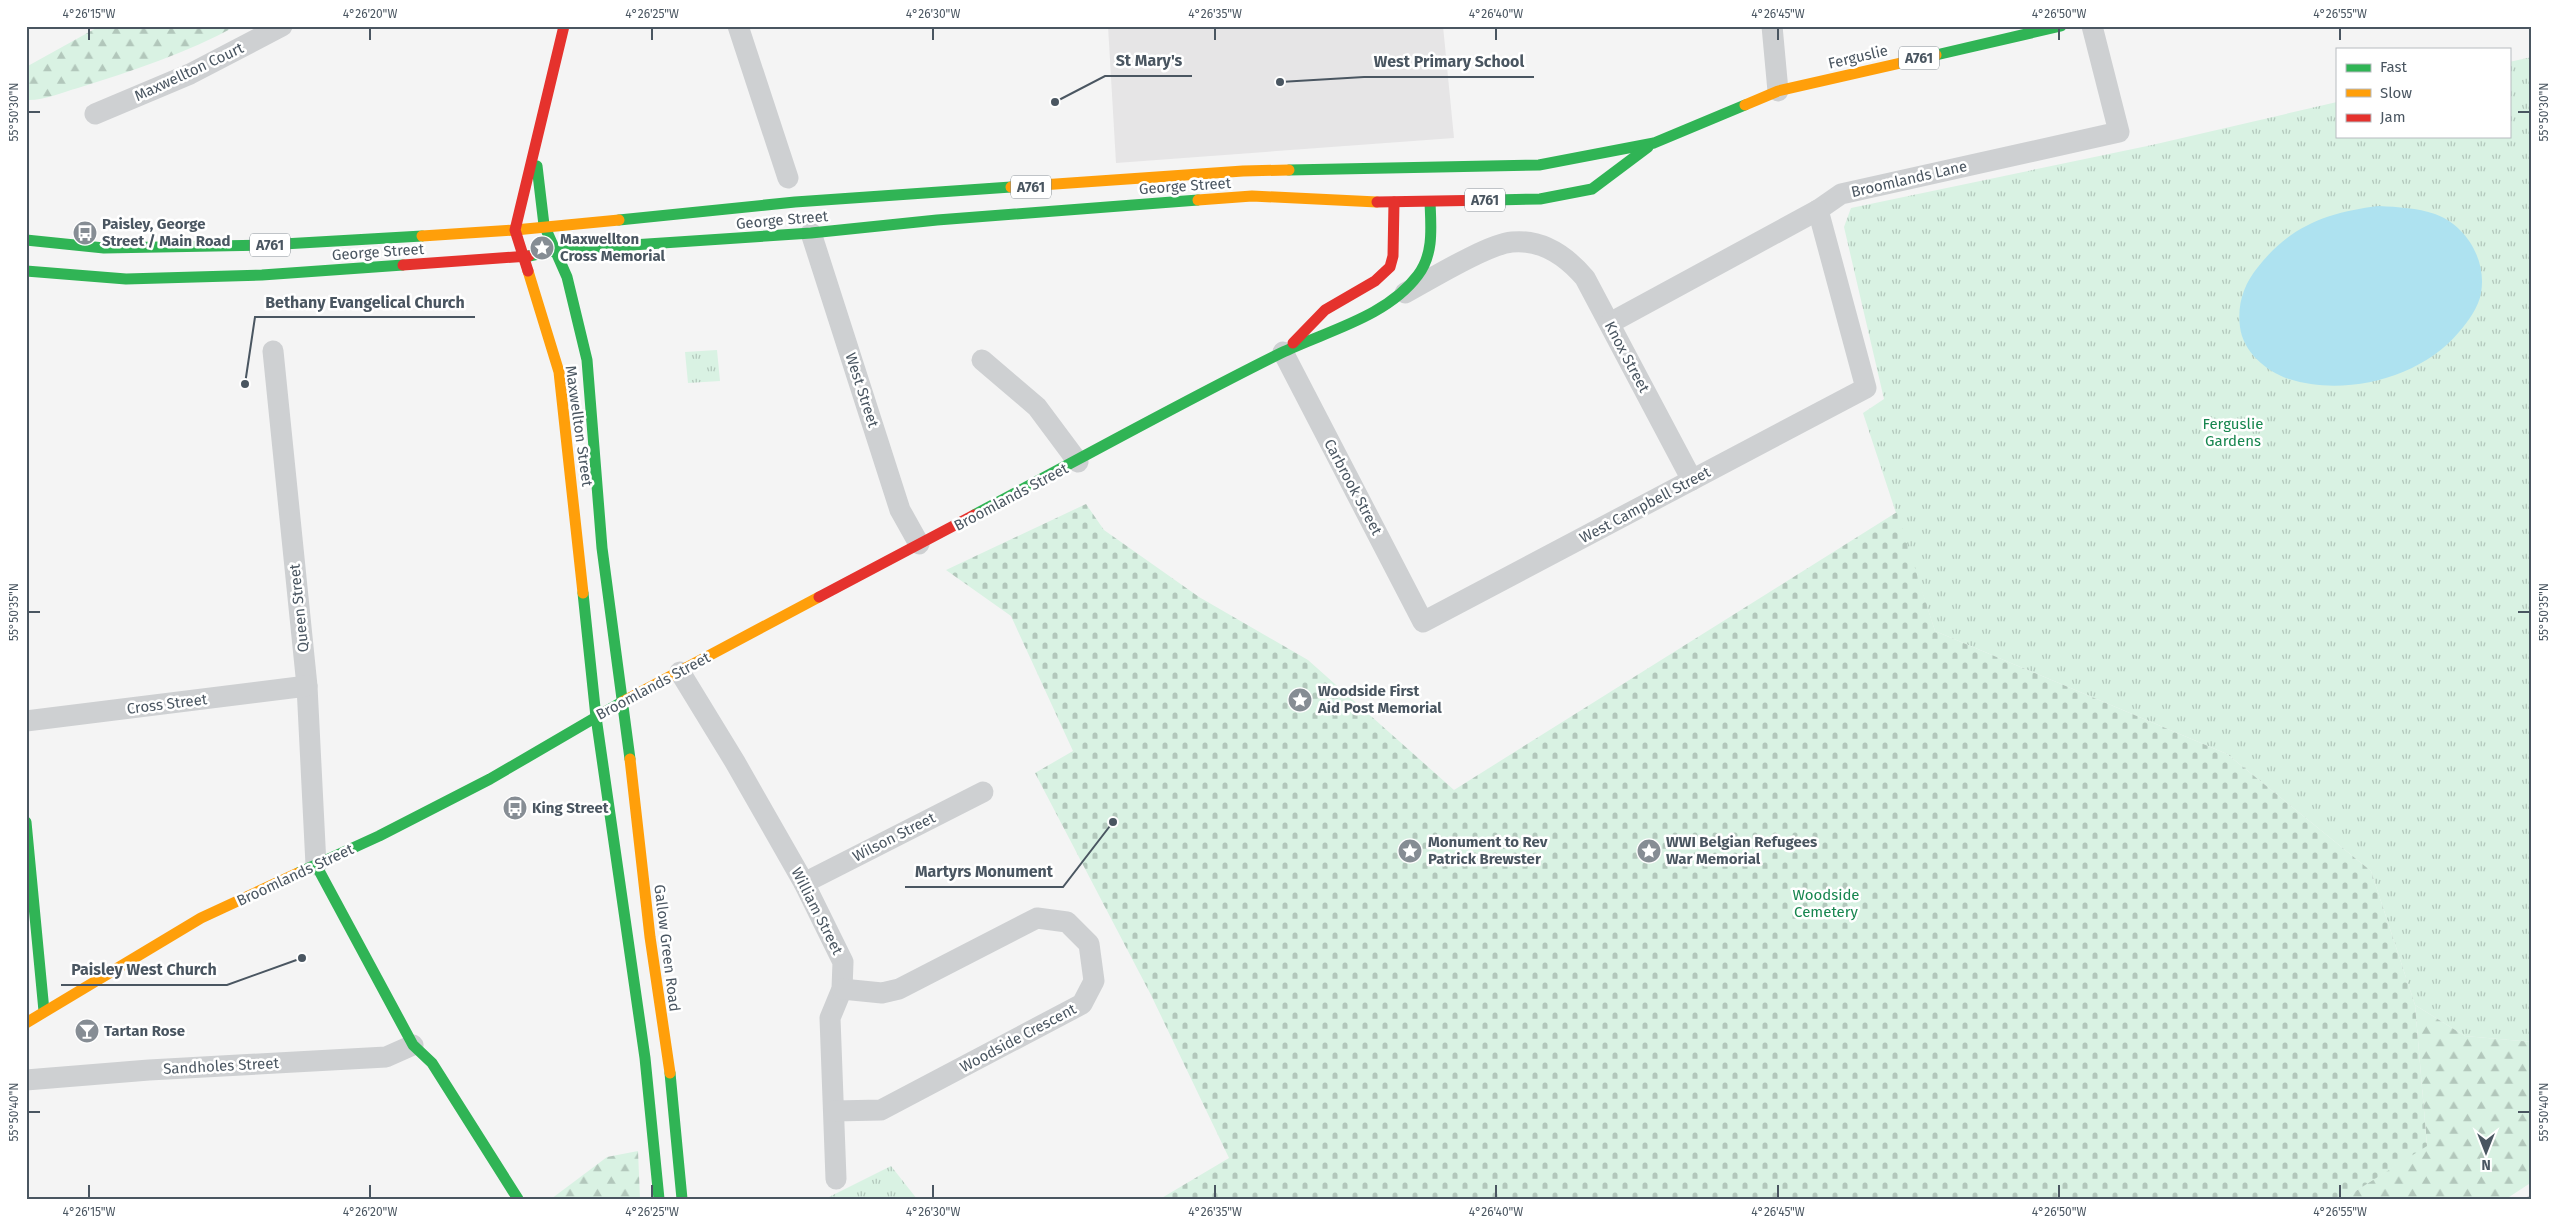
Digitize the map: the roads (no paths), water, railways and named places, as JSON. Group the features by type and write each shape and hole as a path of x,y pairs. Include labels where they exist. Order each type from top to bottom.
{"main road":[{"name":"Maxwellton Street","path":"564,26 515,230 559,372 596,717"},
{"name":"Ferguslie","path":"1778,91 2061,26"},
{"name":"A761","path":"1654,143 1778,91"},
{"name":"George Street","path":"26,240 104,248 266,245 515,230 544,225 795,202 1243,171 1393,173 1520,166 1560,162 1654,143"},
{"name":"George Street","path":"26,271 126,279 262,275 524,257 557,250 811,233 937,220 1252,196 1394,197 1430,202 1540,199 1592,189 1654,143"},
{"name":"Maxwellton Street","path":"535,146 544,225 568,277 586,360 602,548 623,702"},
{"path":"1393,173 1411,185 1430,202"},
{"name":"Broomlands Street","path":"1283,352 1325,310 1375,281 1390,268 1394,237 1394,197"},
{"name":"Broomlands Street","path":"26,1023 202,918 379,836 490,778 623,702 919,544 1078,462 1283,352 1332,331 1392,300 1411,282 1426,261 1431,234 1430,202"},
{"name":"Gallow Green Road","path":"623,702 650,937 670,1075 682,1199"},
{"path":"596,717 645,1058 659,1199"},
{"path":"26,822 44,1011"},
{"path":"316,865 413,1045 432,1063 518,1199"}],"street":[{"name":"Maxwellton Court","path":"95,114 190,74 282,26"},
{"path":"738,26 788,178"},
{"path":"1772,26 1778,91"},
{"name":"Broomlands Lane","path":"1610,323 1818,210 1841,194 2119,132 2092,26"},
{"name":"West Campbell Street","path":"1424,622 1866,388 1818,210"},
{"name":"West Street","path":"811,233 900,510 919,544"},
{"name":"Broomlands Street","path":"1392,300 1499,245 1513,242 1547,248"},
{"name":"Knox Street","path":"1547,248 1560,254 1585,278 1692,480"},
{"name":"Queen Street","path":"273,351 307,686 316,865"},
{"name":"Carbrook Street","path":"1283,352 1424,622"},
{"path":"982,360 1037,407 1078,462"},
{"name":"William Street","path":"680,672 736,762 804,883 843,962 842,989 830,1018 836,1179"},
{"name":"Cross Street","path":"26,721 307,686"},
{"name":"Wilson Street","path":"804,883 983,792"},
{"name":"Woodside Crescent","path":"834,1111 881,1110 1082,1004 1094,981 1090,944 1067,922 1037,918 899,989 882,993 842,989"},
{"name":"Sandholes Street","path":"26,1080 149,1070 386,1057 413,1045"}],"water":[{"path":"2379,206 2414,209 2435,214 2456,226 2465,235 2477,256 2481,268 2482,281 2480,298 2469,319 2443,348 2424,361 2403,372 2381,379 2334,386 2311,384 2289,379 2272,371 2251,353 2242,336 2239,319 2241,302 2249,280 2270,253 2283,241 2311,223 2343,212"}],"place":[{"name":"West Primary School","path":"1280,82"},
{"name":"St Mary's","path":"1055,102"},
{"name":"Paisley, George Street / Main Road","path":"85,233"},
{"name":"Maxwellton Cross Memorial","path":"542,248"},
{"name":"Bethany Evangelical Church","path":"245,384"},
{"name":"Woodside First Aid Post Memorial","path":"1300,700"},
{"name":"King Street","path":"515,808"},
{"name":"Martyrs Monument","path":"1113,822"},
{"name":"Monument to Rev Patrick Brewster","path":"1410,851"},
{"name":"WWI Belgian Refugees War Memorial","path":"1649,851"},
{"name":"Paisley West Church","path":"302,958"},
{"name":"Tartan Rose","path":"87,1031"}],"park label":[{"name":"Ferguslie Gardens","path":"2233,432"},
{"name":"Woodside Cemetery","path":"1826,904"}]}
